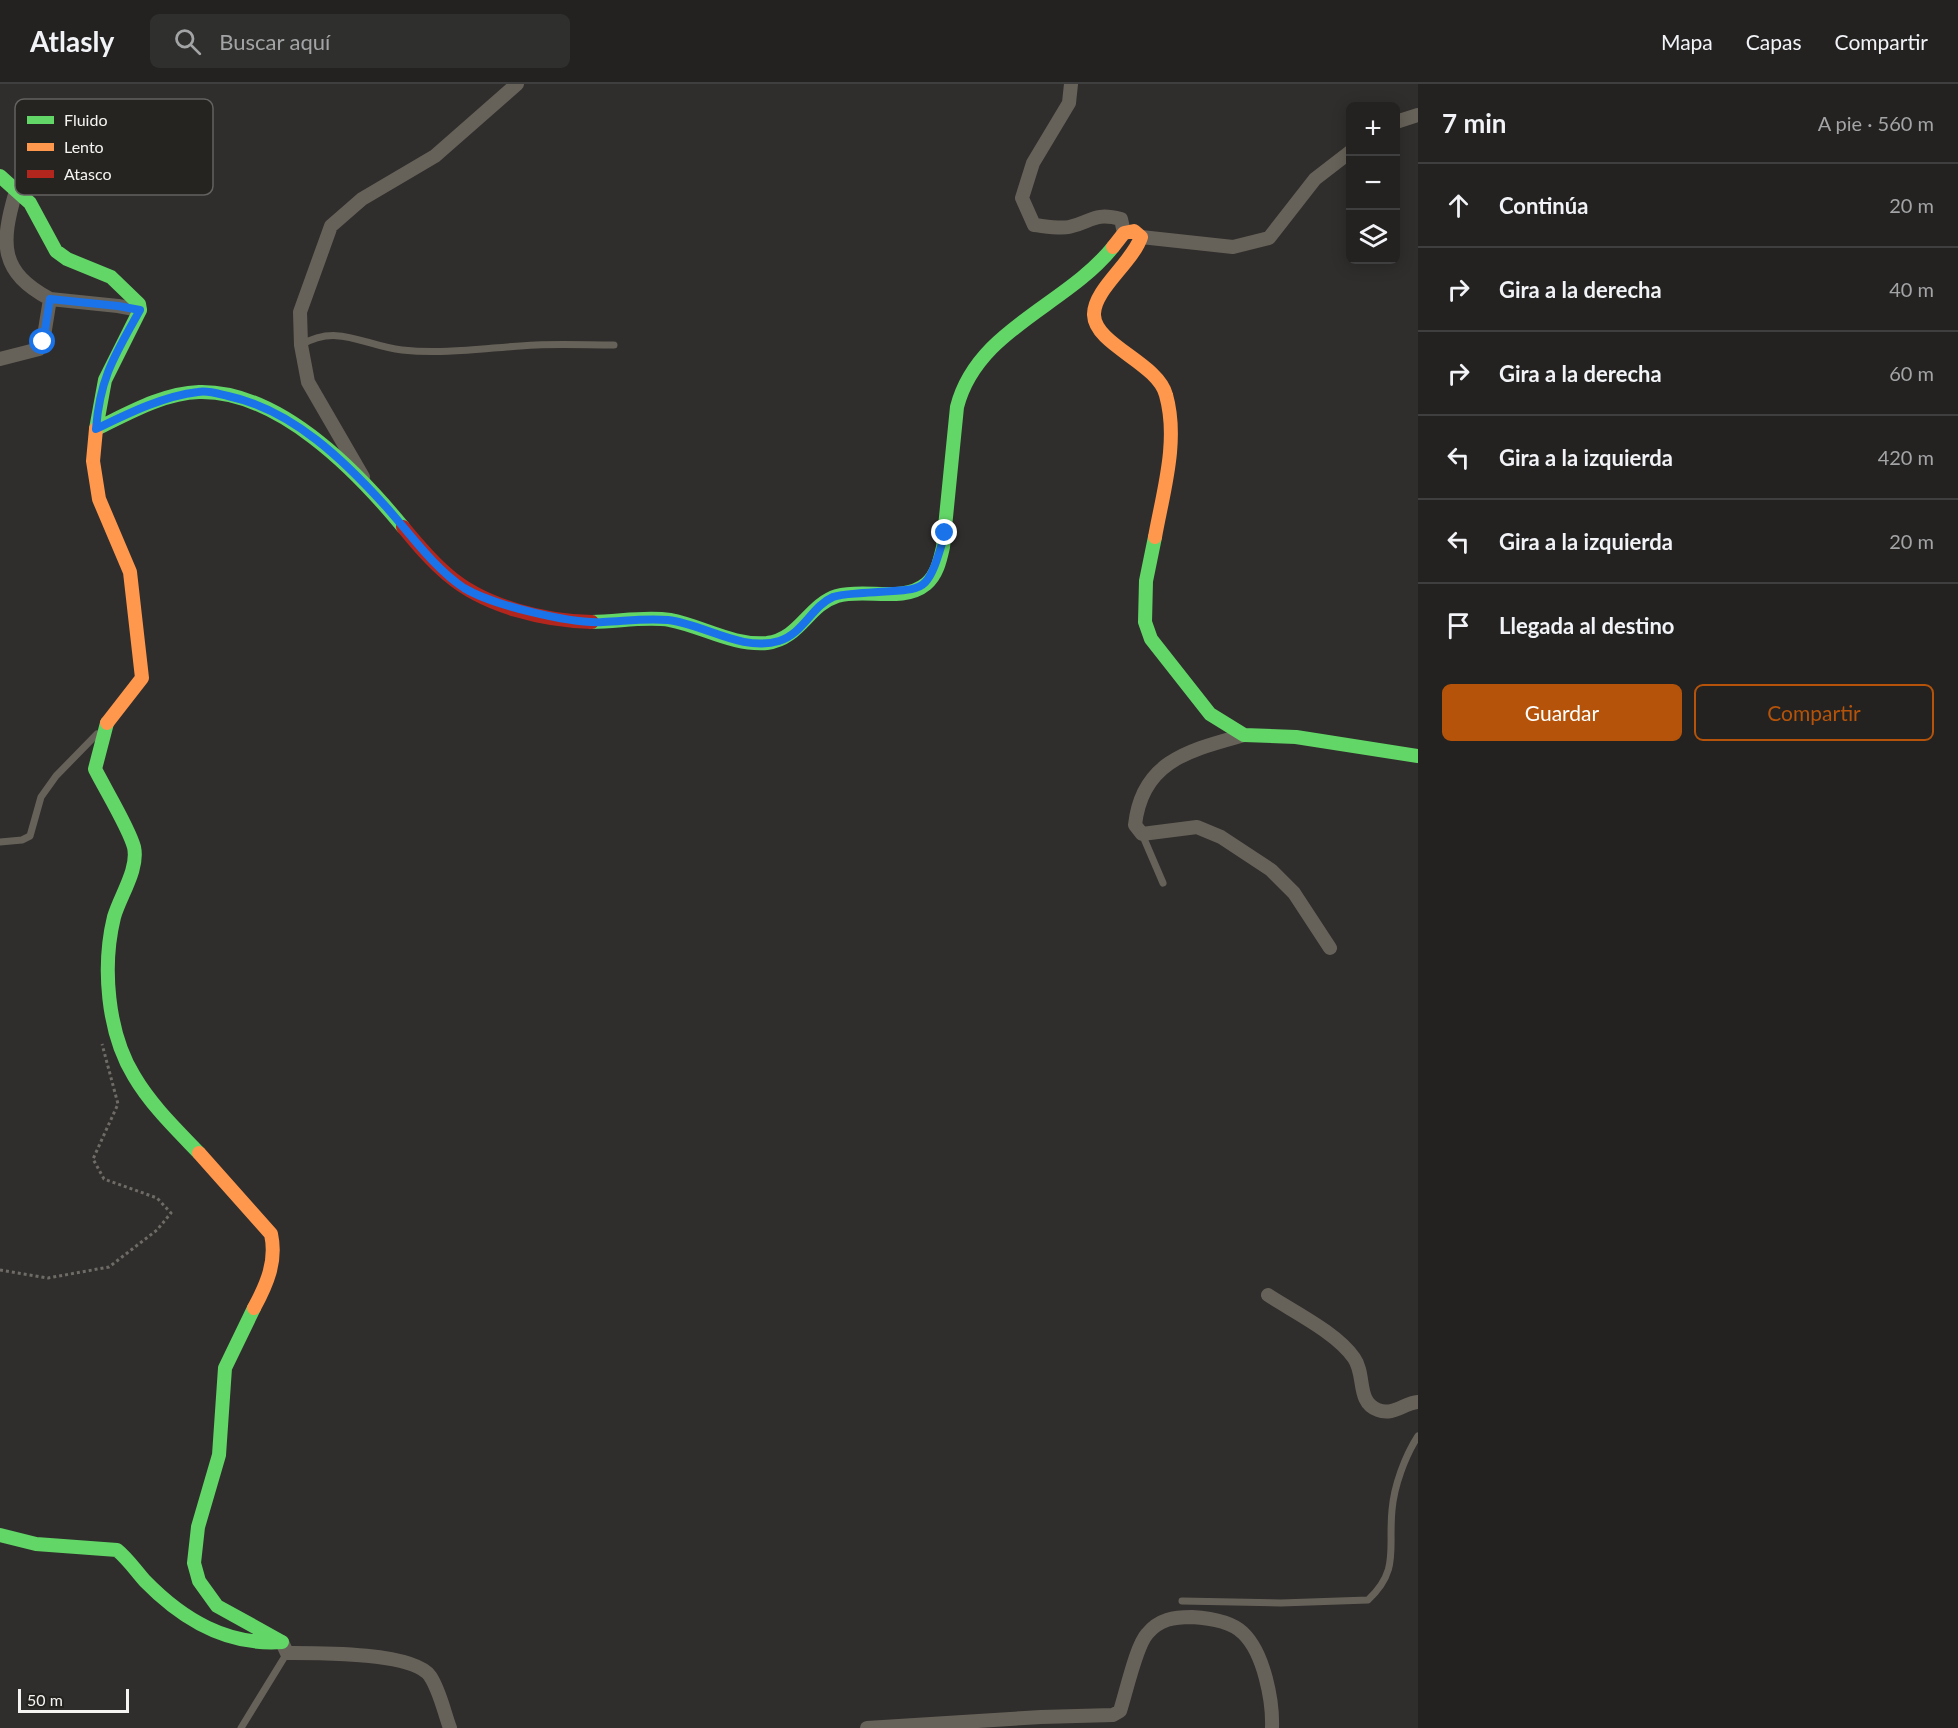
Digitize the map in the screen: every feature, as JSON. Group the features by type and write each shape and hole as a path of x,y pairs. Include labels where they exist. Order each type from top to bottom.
{"street":[{"path":"372,492 308,382 301,345 300,312 331,226 362,200 435,156 517,84"},
{"path":"1071,84 1069,103 1033,163 1022,198 1034,225 1068,228 1093,216 1109,216 1121,219 1124,233"},
{"path":"1400,120 1418,115"},
{"path":"96,429 126,414 178,396 201,391 244,399 303,429 372,492 465,588 498,601 575,622 604,622 634,618 671,621 719,636 753,642 779,641 792,635 832,598 908,591 928,582 934,574 945,533 962,389 992,347 1086,277 1124,233 1134,231 1141,237 1233,247 1269,238 1315,179 1346,155"},
{"path":"0,176 15,190"},
{"path":"15,195 1,248 7,264 27,289 50,299 140,310"},
{"path":"21,195 30,203 56,251 66,260 111,277 139,304 140,310 104,377 98,398 93,461 99,499 130,572 142,678 104,726 95,769 134,848 134,862 114,916 108,964 109,1011 133,1075 163,1116 228,1183 271,1234 275,1244 271,1272 225,1368 220,1453 211,1492 199,1516 193,1545 197,1576 208,1597 226,1615 285,1648"},
{"path":"1141,237 1138,247 1101,295 1094,314 1099,330 1147,369 1166,393 1169,463 1146,581 1145,622 1157,647 1210,714 1244,735"},
{"path":"0,359 39,349 45,335 50,299"},
{"path":"1330,948 1294,893 1271,870 1221,837 1197,827 1142,834 1135,825 1137,809 1153,780 1170,759 1190,750 1244,735 1296,737 1418,756"},
{"path":"1268,1295 1317,1327 1349,1352 1358,1365 1363,1395 1371,1406 1390,1412 1418,1402"},
{"path":"0,1535 36,1544 117,1550 187,1619 220,1635 285,1648 411,1663 430,1676 450,1728"},
{"path":"867,1728 937,1726 1041,1717 1108,1717 1117,1714 1131,1677 1141,1640 1159,1623 1174,1617 1224,1622 1244,1633 1260,1662 1272,1700 1272,1728"}],"lane":[{"path":"301,345 315,337 341,334 400,350 445,353 534,345 614,345"},
{"path":"0,843 22,840 30,836 41,797 56,776 104,726"},
{"path":"1142,834 1163,883"},
{"path":"1182,1601 1281,1603 1368,1600 1383,1585 1389,1572 1392,1507 1408,1451 1418,1436"},
{"path":"241,1728 285,1648"}],"path":[{"path":"0,1270 48,1278 109,1267 157,1230 171,1212 157,1198 104,1179 93,1159 118,1104 99,1036"}],"traffic: fast":[{"path":"0,176 15,190"},
{"path":"21,195 30,203 56,251 67,259 111,277 139,304 140,310 105,380 96,429 146,405 186,393 229,395 258,404 313,437 339,459 403,527"},
{"path":"592,622 670,620 742,642 767,643 788,635 818,607 837,596 859,593 906,593 926,584 935,572 943,547 957,407 968,380 983,357 1003,338 1094,268 1113,247"},
{"path":"1155,537 1146,581 1145,622 1151,639 1210,714 1244,735 1296,737 1418,756"},
{"path":"107,723 95,769 127,830 135,855 110,936 108,977 113,1019 125,1059 141,1087 164,1116 199,1153"},
{"path":"0,1535 36,1544 117,1550 160,1595 175,1608 207,1628 243,1640 282,1642 217,1606 199,1581 194,1563 198,1527 219,1455 225,1368 254,1308"}],"traffic: slow":[{"path":"1113,247 1124,233 1134,231 1141,237 1137,247 1106,286 1095,305 1094,315 1097,326 1115,345 1152,373 1161,384 1170,412 1168,466 1155,537"},
{"path":"96,429 93,461 99,499 130,572 142,678 107,723"},
{"path":"199,1153 271,1234 273,1254 270,1272 254,1308"}],"traffic: jam":[{"path":"403,527 442,570 480,596 497,604 536,615 592,622"}],"route":[{"path":"43,342 50,299 140,310 110,362 98,398 96,429 126,414 178,396 201,391 244,399 303,429 372,492 435,562 465,588 536,613 575,622 604,622 634,618 671,621 719,636 753,642 779,641 792,635 832,598 841,595 908,591 928,582 934,574 945,533"}]}
